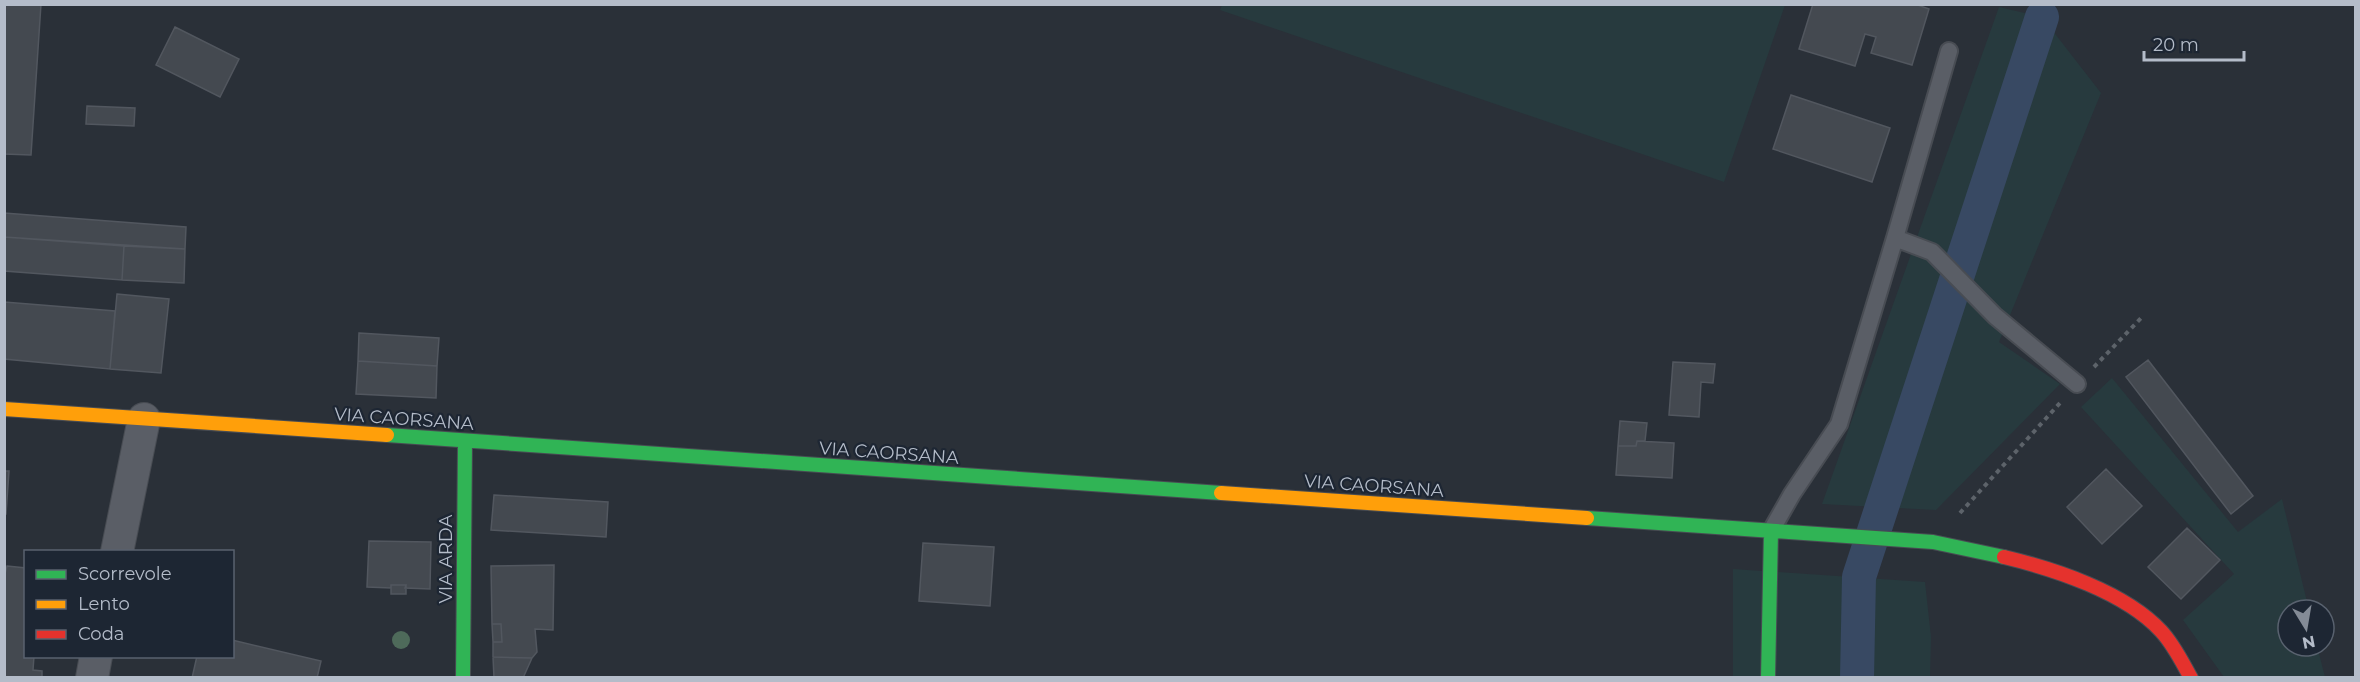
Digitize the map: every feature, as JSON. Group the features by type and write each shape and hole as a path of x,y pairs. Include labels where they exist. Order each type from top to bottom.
{"main road":[{"name":"VIA CAORSANA","path":"4,409 1933,542 1993,553 2061,572 2108,592 2159,629 2191,678"},
{"name":"VIA ARDA","path":"464,678 465,441"},
{"path":"1768,678 1771,531"}],"street":[{"path":"117,550 144,419"},
{"path":"92,678 96,658"}],"lane":[{"path":"1771,531 1792,494 1839,424 1949,51"},
{"path":"1894,238 1932,252 1995,316 2077,384"}],"path":[{"path":"1953,520 2077,384 2142,318"}],"green space":[{"path":"1785,4 1724,182 1220,10 1222,5"},
{"path":"1999,7 2042,17 2101,93 1999,342 2060,384 1936,510 1822,504"},
{"path":"2112,378 2238,532 2282,499 2306,598 2276,598 2276,658 2320,658 2325,677 2224,677 2183,620 2234,574 2081,407"},
{"path":"1733,569 1925,582 1931,637 1930,677 1733,677"}],"building":[{"path":"4,4 41,4 31,155 4,154"},
{"path":"1813,4 1915,4 1929,9 1912,65 1871,53 1876,37 1865,34 1855,66 1799,49"},
{"path":"175,27 239,59 220,97 156,65"},
{"path":"1791,95 1890,128 1872,182 1773,149"},
{"path":"87,106 135,108 134,126 86,124"},
{"path":"4,213 186,227 185,249 4,237"},
{"path":"4,237 124,246 122,280 4,271"},
{"path":"124,246 185,249 184,283 122,280"},
{"path":"117,294 169,299 161,373 110,369"},
{"path":"4,302 115,311 110,369 4,359"},
{"path":"359,333 439,338 437,366 358,361"},
{"path":"2148,360 2253,496 2231,514 2126,377"},
{"path":"358,361 437,366 436,398 356,394"},
{"path":"1673,362 1715,364 1713,383 1701,382 1699,417 1669,415"},
{"path":"1620,421 1647,423 1645,441 1637,441 1636,446 1618,446"},
{"path":"1637,441 1674,443 1672,478 1616,475 1618,446 1636,446"},
{"path":"2106,469 2142,506 2102,544 2067,507"},
{"path":"4,471 9,471 6,514 4,514"},
{"path":"494,495 608,502 606,537 491,530"},
{"path":"2187,528 2220,560 2181,599 2148,567"},
{"path":"369,541 431,542 430,589 405,588 406,585 391,585 391,588 367,587"},
{"path":"923,543 994,547 990,606 919,601"},
{"path":"554,565 553,630 535,629 537,652 532,658 493,657 493,642 502,642 501,624 492,624 491,566"},
{"path":"7,566 24,568 24,658 34,658 33,670 42,671 42,678 4,678 4,578"},
{"path":"391,585 406,585 406,594 391,594"},
{"path":"492,624 501,624 502,642 493,642"},
{"path":"234,640 321,661 317,678 192,678 197,658 234,658"},
{"path":"493,657 532,658 523,678 494,678"}],"waterway":[{"path":"1857,678 1859,577 2042,17"}],"traffic: fast":[{"path":"387,435 1221,493"},
{"path":"463,678 465,441"},
{"path":"1587,518 1933,542 2004,557"},
{"path":"1768,678 1771,531"}],"traffic: slow":[{"path":"4,409 387,435"},
{"path":"1221,493 1587,518"}],"traffic: jam":[{"path":"2004,557 2066,575 2128,605 2146,617 2166,636 2191,678"}]}
